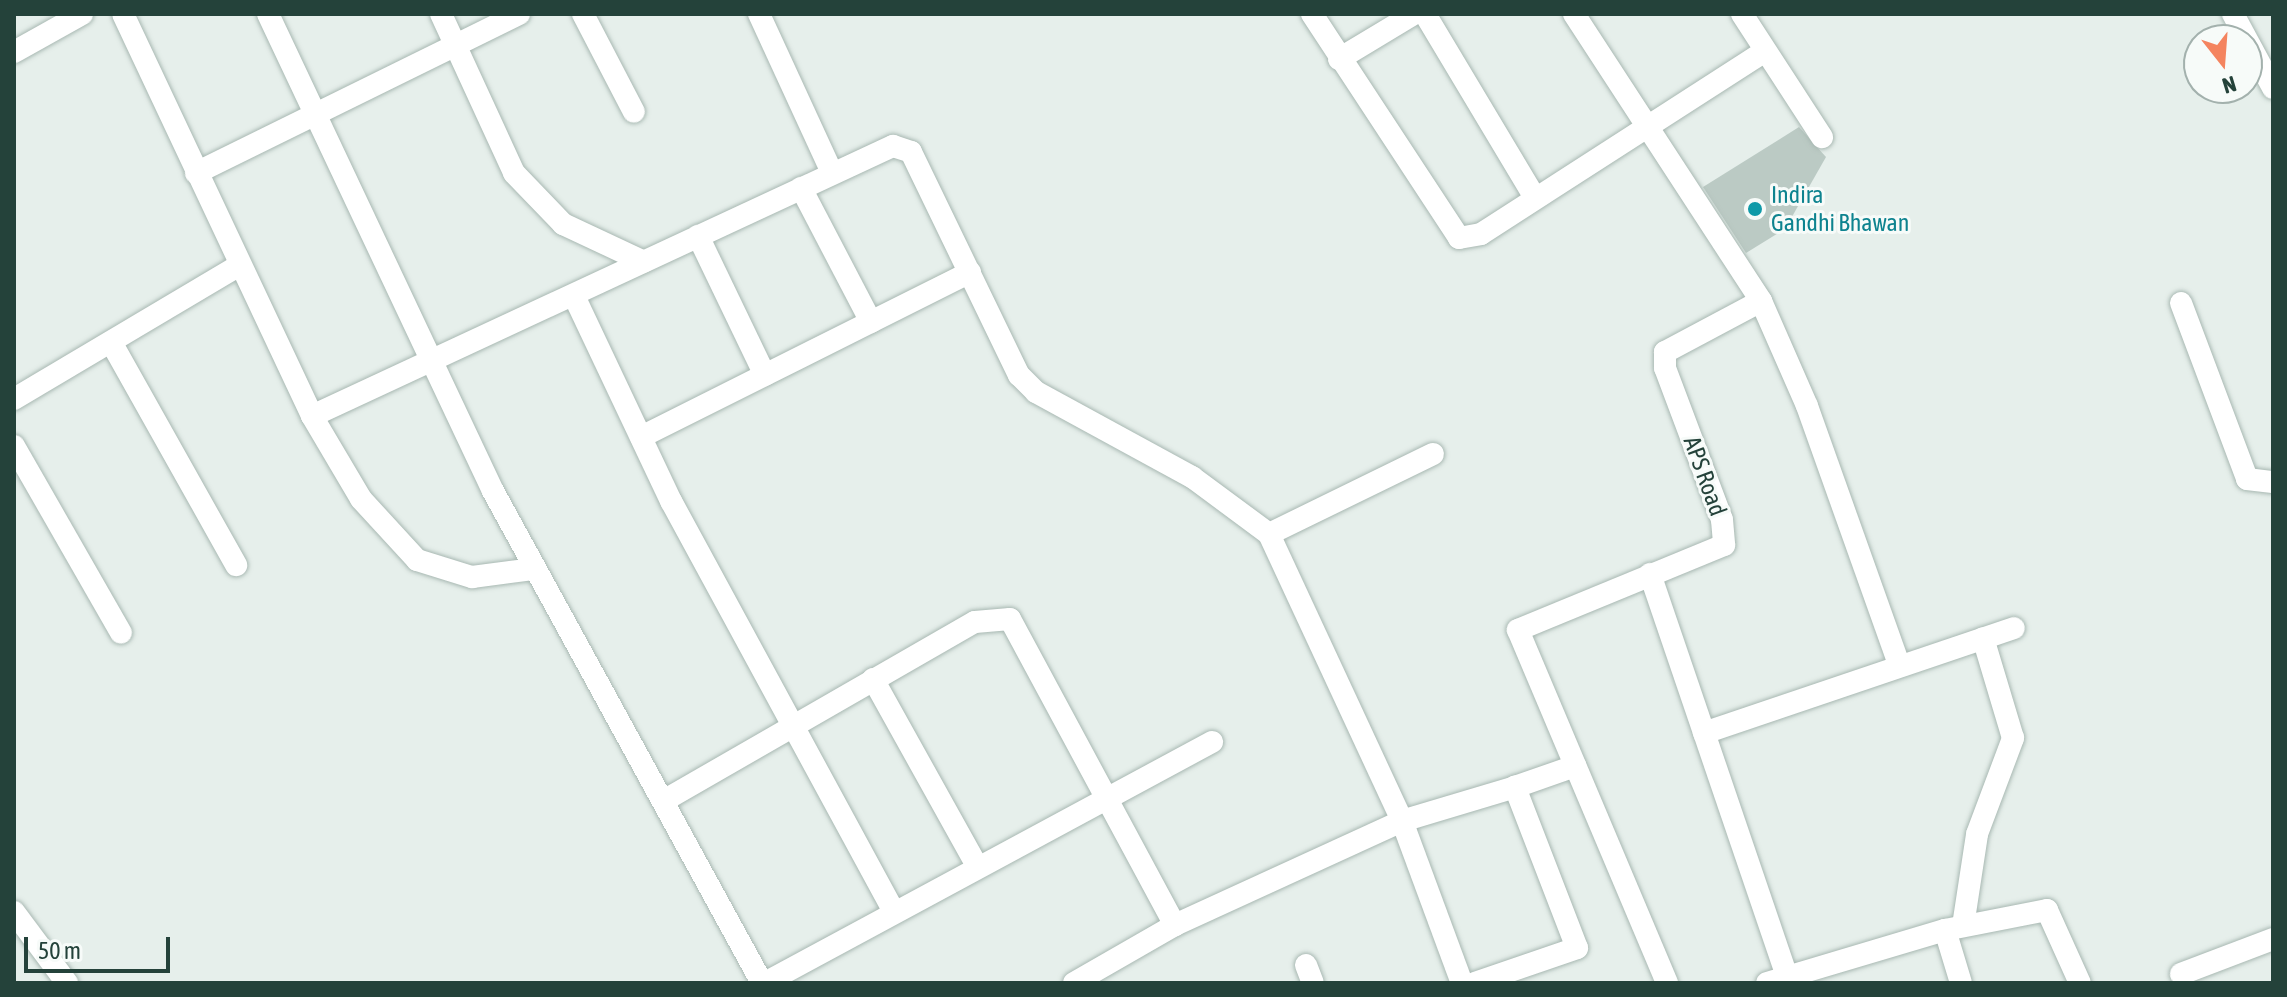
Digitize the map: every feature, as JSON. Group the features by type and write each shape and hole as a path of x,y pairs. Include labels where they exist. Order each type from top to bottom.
{"street":[{"path":"14,52 82,14"},
{"path":"123,14 312,416 361,499 417,560 472,577 534,569"},
{"path":"268,14 432,363 534,569 764,983 1105,796 1212,742"},
{"path":"441,14 514,173 532,195 563,224 644,262"},
{"path":"196,173 314,112 519,14"},
{"path":"583,14 634,112"},
{"path":"759,14 832,173"},
{"path":"1312,14 1451,232 1481,234 1765,51"},
{"path":"1339,59 1414,14"},
{"path":"1425,14 1535,198"},
{"path":"1574,14 1761,301 1807,406 1899,665"},
{"path":"1742,14 1822,137"},
{"path":"2233,14 2273,88"},
{"path":"312,416 432,363 883,147 911,152 1019,375 1036,392 1192,477 1269,534 1402,821 1462,983"},
{"path":"801,188 871,322"},
{"path":"698,236 765,375"},
{"path":"14,399 240,265"},
{"path":"641,437 970,272"},
{"path":"574,296 641,437 894,911"},
{"name":"APS Road","path":"1667,983 1518,630 1724,545 1726,535 1665,368 1665,352 1761,301"},
{"path":"2181,303 2247,479 2273,482"},
{"path":"111,342 236,565"},
{"path":"14,446 121,633"},
{"path":"1269,534 1433,454"},
{"path":"1650,574 1704,733 1777,980 1814,977 1954,928 2047,910 2080,983"},
{"path":"665,800 794,723 975,622 1010,619 1175,925"},
{"path":"1704,733 2014,628"},
{"path":"1961,983 1954,928 1977,834 2013,738 1983,638"},
{"path":"873,679 977,866"},
{"path":"1074,983 1175,925 1402,821 1575,766"},
{"path":"1475,983 1577,948 1515,787"},
{"path":"14,912 67,983"},
{"path":"2181,974 2273,939"}],"building":[{"name":"Indira Gandhi Bhawan","path":"1799,127 1826,157 1785,229 1746,253 1703,187"}],"place":[{"name":"Indira Gandhi Bhawan","path":"1755,209"}]}
